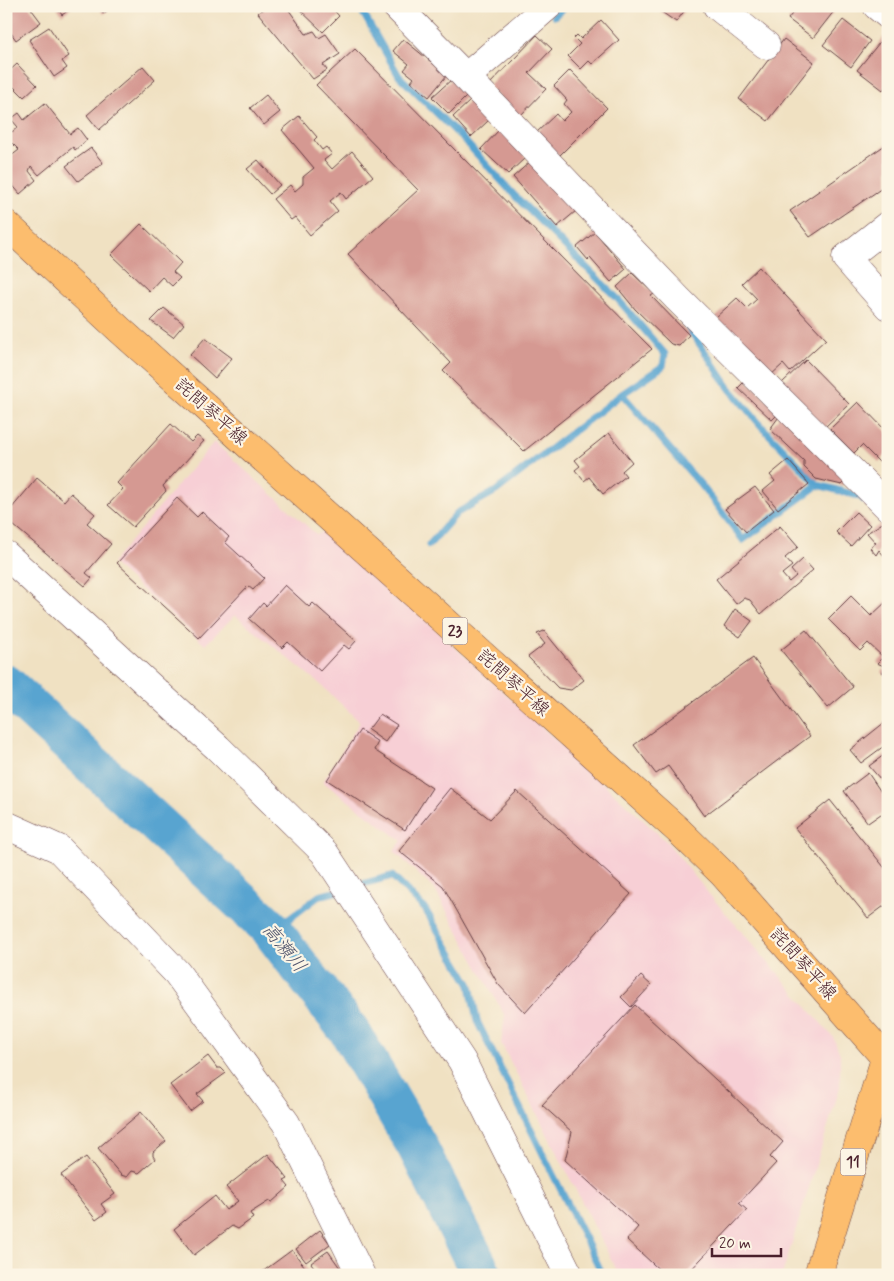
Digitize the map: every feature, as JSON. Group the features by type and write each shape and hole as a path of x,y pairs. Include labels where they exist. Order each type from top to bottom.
{"main road":[{"name":"詫間琴平線","path":"6,224 119,329 679,831 723,874 887,1055"},
{"name":"11","path":"818,1275 887,1055"}],"street":[{"path":"396,6 677,298 888,507"},
{"path":"466,77 548,6"},
{"path":"717,6 766,45"},
{"path":"877,6 888,15"},
{"path":"888,225 846,258 888,306"},
{"path":"6,555 218,748 324,852 462,1061 569,1275"},
{"path":"6,825 59,849 177,973 286,1123 361,1275"}],"shaded area":[{"path":"214,442 317,535 326,529 667,842 709,894 833,1037 840,1054 840,1087 782,1275 619,1275 501,1043 505,1016 435,890 394,851 402,841 323,782 360,722 320,684 235,615 205,645 112,563"}],"building":[{"path":"6,6 29,6 41,22 16,40 6,26"},
{"path":"56,6 74,6 62,15"},
{"path":"98,6 113,6 103,14"},
{"path":"266,6 286,6 306,34 314,31 319,38 326,34 340,54 323,65 327,70 313,79 258,13"},
{"path":"296,6 330,6 339,16 323,32"},
{"path":"653,6 688,6 676,22"},
{"path":"772,6 784,6 779,12"},
{"path":"798,6 838,6 813,38 788,19"},
{"path":"601,20 619,40 592,64 589,61 581,69 568,56 580,44 574,38 577,35 581,39"},
{"path":"843,20 870,41 851,67 823,45"},
{"path":"49,27 69,56 62,61 67,68 54,77 29,40"},
{"path":"537,35 552,49 529,73 546,89 519,117 488,86"},
{"path":"884,37 888,40 888,83 883,90 857,70"},
{"path":"403,39 447,75 429,97 411,82 414,78 404,70 409,64 393,51"},
{"path":"784,39 814,62 768,121 739,99"},
{"path":"355,49 652,349 524,451 443,371 451,363 348,254 418,190 316,85"},
{"path":"17,64 37,85 24,97 6,79 6,74"},
{"path":"143,66 155,80 99,130 87,115"},
{"path":"570,70 607,108 559,156 536,133 556,114 562,121 571,112 564,104 567,100 554,86"},
{"path":"451,80 467,96 449,114 432,97"},
{"path":"266,95 280,112 264,125 250,108"},
{"path":"471,100 489,120 471,137 453,117"},
{"path":"45,103 70,134 78,128 87,140 75,150 73,147 39,175 31,166 29,171 36,180 20,194 6,177 6,160 19,150 12,143 6,147 6,124 12,132 18,127 11,119 19,113 24,120"},
{"path":"299,116 317,137 314,140 322,150 326,147 332,154 324,160 332,169 352,151 373,176 346,199 341,192 330,201 338,211 310,235 295,217 291,220 273,199 290,185 295,191 303,184 303,177 314,168 282,130"},
{"path":"500,129 526,157 508,174 481,149"},
{"path":"888,143 888,184 810,237 790,211"},
{"path":"91,148 103,163 78,181 66,166"},
{"path":"258,160 280,185 270,194 247,169"},
{"path":"531,161 576,211 557,227 513,177"},
{"path":"141,224 181,263 173,272 180,278 172,286 162,277 149,291 111,255"},
{"path":"595,232 626,269 611,282 590,258 588,260 577,247"},
{"path":"759,267 826,339 790,372 783,364 770,376 716,317 737,298 747,308 757,299 742,283"},
{"path":"632,273 654,294 651,296 689,335 679,346 671,344 635,309 617,287"},
{"path":"164,308 184,324 173,337 151,321"},
{"path":"205,338 232,358 215,378 190,355"},
{"path":"806,360 849,404 824,428 782,383"},
{"path":"746,380 780,412 772,420 738,388"},
{"path":"858,402 888,433 888,453 879,462 862,445 854,453 830,429"},
{"path":"781,414 847,480 842,485 816,479 804,467 804,461 770,429"},
{"path":"171,424 191,442 197,436 204,441 163,486 166,491 133,527 108,505 123,489 117,483"},
{"path":"609,433 632,462 622,471 626,476 603,494 589,477 584,481 575,470 580,466 575,460"},
{"path":"788,460 809,484 778,509 763,491 775,481 770,475"},
{"path":"37,478 64,501 71,493 95,514 87,523 111,544 86,573 92,578 85,586 6,519 6,515"},
{"path":"755,487 774,510 746,532 725,509"},
{"path":"177,498 197,517 202,512 229,537 225,542 264,578 253,590 248,586 199,638 117,563"},
{"path":"856,512 870,525 851,546 836,532"},
{"path":"884,522 888,527 888,560 879,550 876,555 870,548 876,543 867,533"},
{"path":"780,526 798,547 785,558 792,566 782,574 789,582 796,576 791,570 803,559 813,570 761,614 750,600 744,598 736,604 716,579"},
{"path":"285,585 309,607 313,603 356,641 349,649 344,645 320,671 288,642 282,648 249,619 263,603 266,606"},
{"path":"851,596 871,616 888,600 888,678 882,672 886,667 877,663 883,657 868,643 860,651 828,619"},
{"path":"735,609 752,621 740,637 724,626"},
{"path":"806,630 853,687 828,708 781,650"},
{"path":"544,631 584,680 571,690 558,688 528,657 545,644 537,634"},
{"path":"753,658 810,736 704,816 668,766 656,774 634,745"},
{"path":"380,714 397,725 385,742 368,730"},
{"path":"885,722 888,726 888,743 861,763 850,750"},
{"path":"360,730 378,742 374,750 432,788 405,830 327,780"},
{"path":"888,752 888,809 868,823 844,791 868,773 881,792 887,787 869,766"},
{"path":"450,788 490,819 517,791 631,894 525,1013 498,984 443,886 399,851"},
{"path":"830,800 888,872 888,903 868,918 795,828"},
{"path":"641,976 651,985 631,1007 621,997"},
{"path":"635,1005 783,1142 770,1157 776,1163 739,1203 747,1210 686,1275 665,1275 627,1240 638,1227 565,1160 572,1132 542,1105"},
{"path":"208,1056 217,1068 221,1068 226,1073 197,1094 203,1101 190,1111 170,1085"},
{"path":"141,1112 166,1141 153,1152 155,1159 139,1173 132,1171 127,1177 121,1175 98,1148"},
{"path":"268,1154 288,1179 284,1181 289,1187 272,1202 269,1201 250,1213 253,1218 238,1229 232,1226 194,1255 174,1229 215,1196 226,1210 238,1201 226,1187"},
{"path":"86,1157 115,1194 101,1204 107,1212 96,1220 61,1175"},
{"path":"320,1230 330,1244 306,1262 296,1249"},
{"path":"292,1250 311,1275 258,1275"},
{"path":"328,1251 345,1275 320,1275 311,1263"}],"waterway":[{"path":"359,6 399,76 462,138 515,196 616,297 665,354 663,366 622,394"},
{"path":"554,16 566,6"},
{"path":"686,324 730,389 764,429 818,485"},
{"path":"429,545 457,513 496,491 622,394 702,486 743,540 818,485 859,496 864,500"},
{"name":"高瀬川","path":"6,685 269,927 350,1032 417,1146 482,1275"},
{"path":"355,886 392,876 425,909 470,985 477,1021 603,1275"},
{"path":"272,932 319,896 342,890"}]}
